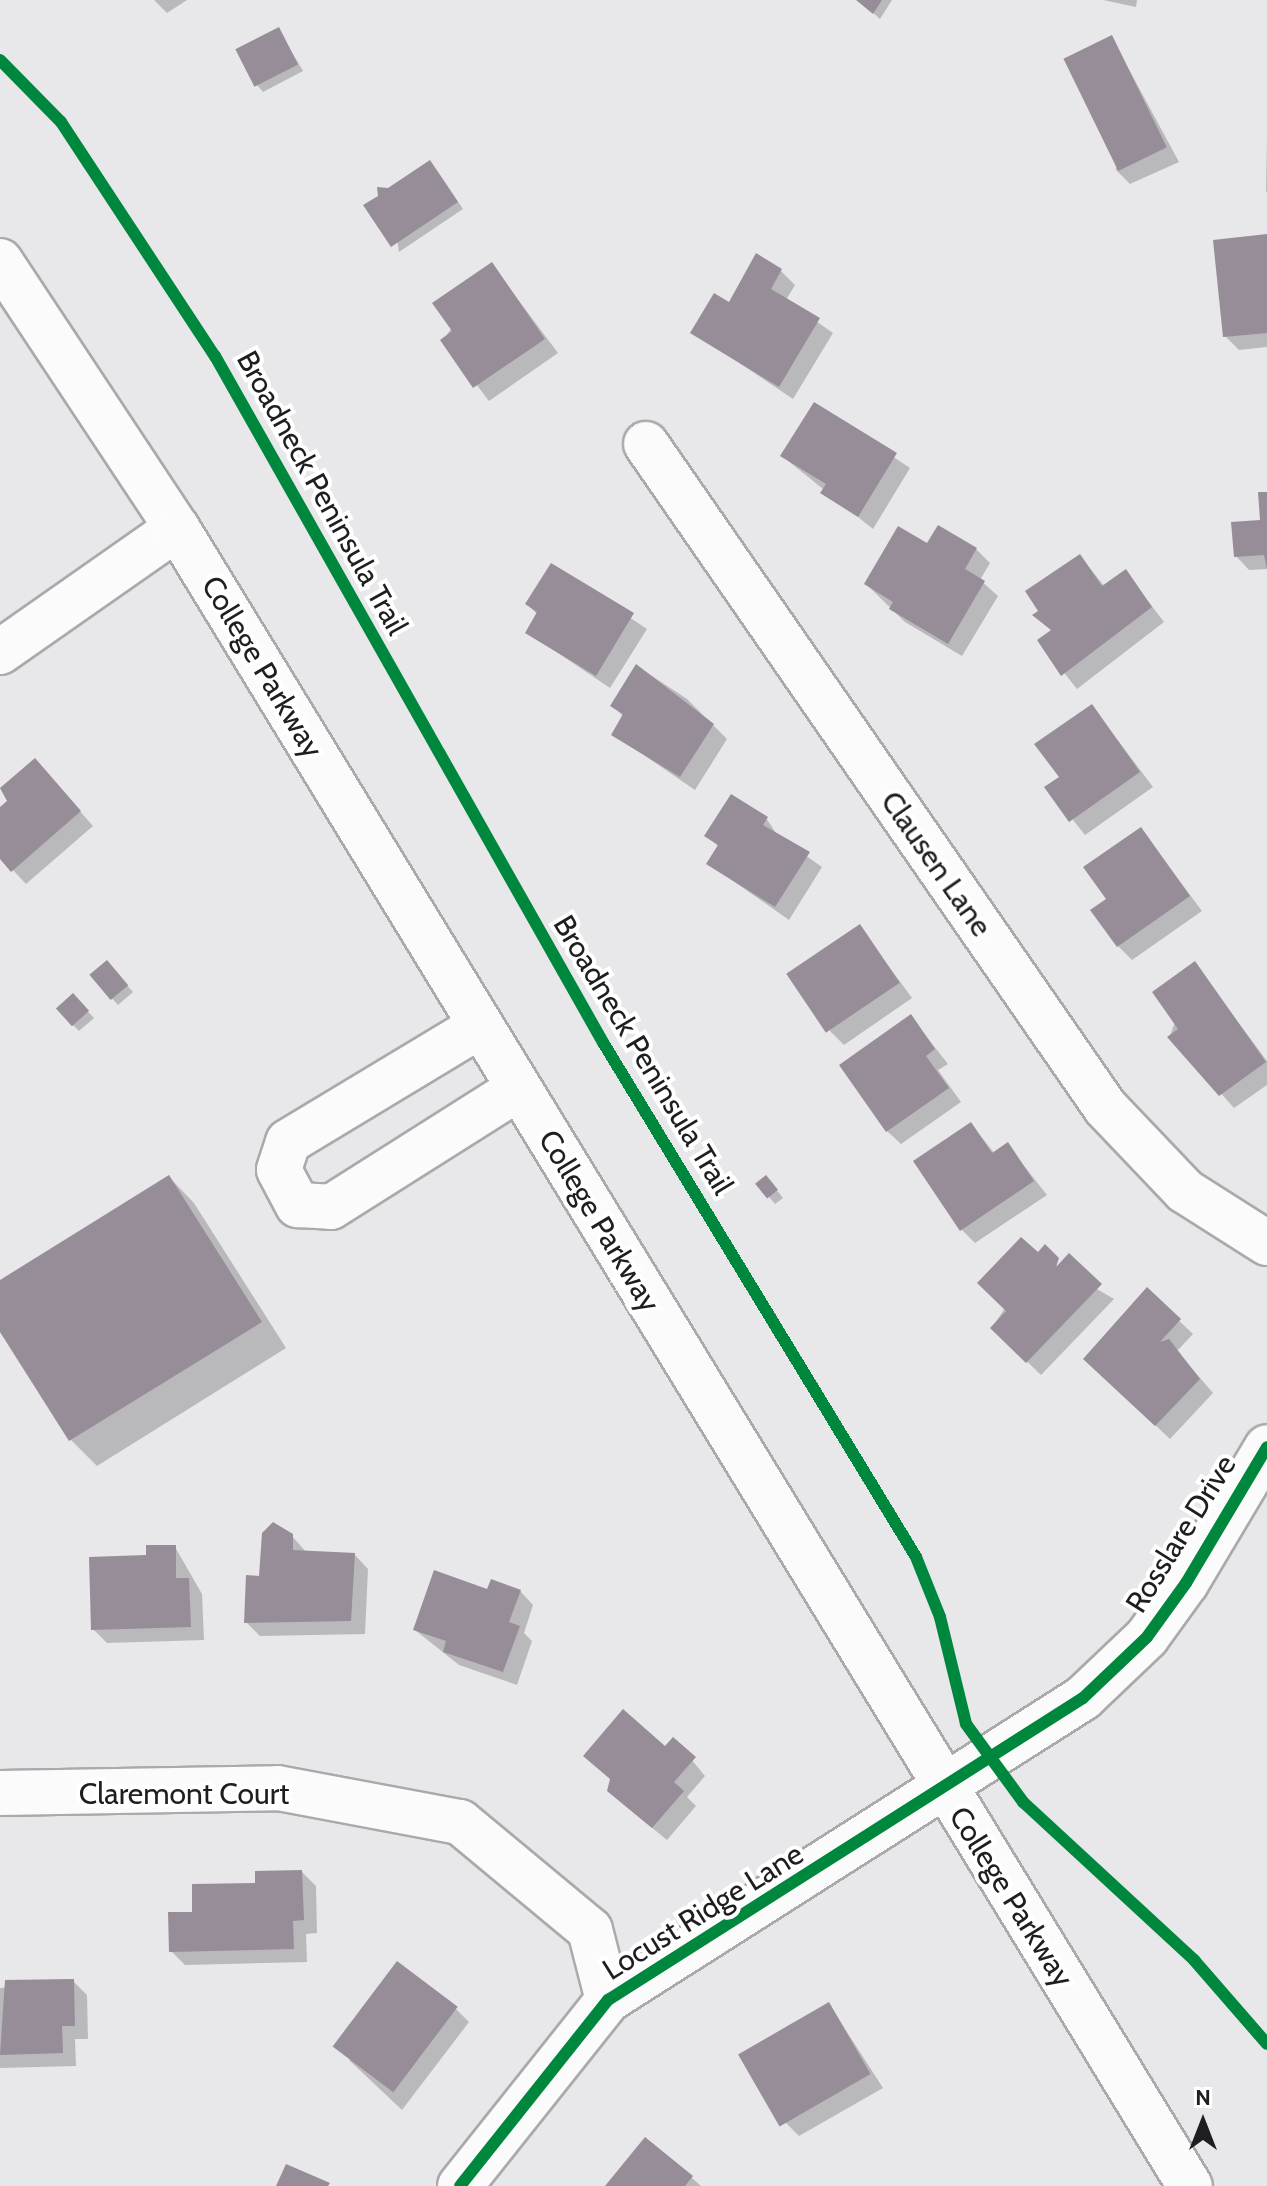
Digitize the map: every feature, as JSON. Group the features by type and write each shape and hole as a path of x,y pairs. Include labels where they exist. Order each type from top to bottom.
{"street":[{"name":"College Parkway","path":"0,261 177,528 944,1789 1190,2186"},
{"name":"Clausen Lane","path":"646,444 1105,1107 1185,1191 1267,1243"},
{"path":"0,652 177,528"},
{"path":"480,1026 288,1142 279,1170 298,1205 331,1207 518,1089"},
{"name":"Rosslare Drive","path":"944,1789 1083,1698 1147,1637 1267,1447"},
{"name":"Claremont Court","path":"0,1793 278,1788 460,1822 590,1930 608,2000"},
{"name":"Locust Ridge Lane","path":"460,2186 608,2000 944,1789"}],"building":[{"path":"856,0 882,0 873,14"},
{"path":"279,27 298,64 254,87 235,49"},
{"path":"1112,35 1167,147 1118,171 1063,59"},
{"path":"430,160 458,202 391,247 363,205 378,196 377,187 388,188"},
{"path":"1267,234 1267,333 1223,337 1213,240"},
{"path":"756,253 782,269 771,289 820,318 779,387 690,333 714,293 729,302"},
{"path":"492,262 545,339 473,388 440,340 452,331 432,303"},
{"path":"814,402 897,453 858,517 820,493 826,484 780,456"},
{"path":"1258,492 1267,492 1267,569 1264,555 1234,557 1231,522 1260,520"},
{"path":"938,525 977,548 965,569 985,581 948,644 889,609 893,602 864,584 898,526 927,543"},
{"path":"1080,554 1102,586 1126,569 1152,607 1061,676 1037,640 1051,630 1032,615 1038,611 1025,591"},
{"path":"551,563 634,613 596,676 525,633 537,612 525,604"},
{"path":"636,664 714,724 680,777 611,735 623,714 610,706"},
{"path":"1092,704 1140,772 1069,822 1044,787 1059,777 1034,744"},
{"path":"35,758 81,811 11,872 0,859 0,807 7,801 0,788"},
{"path":"731,794 768,817 763,825 810,852 775,907 706,864 718,845 704,836"},
{"path":"1141,827 1190,896 1117,947 1090,910 1106,899 1083,867"},
{"path":"860,924 900,983 826,1033 786,974"},
{"path":"107,960 128,985 111,1000 89,975"},
{"path":"1195,961 1266,1062 1219,1096 1167,1037 1178,1029 1152,992"},
{"path":"73,993 89,1011 72,1026 56,1008"},
{"path":"911,1014 935,1049 926,1056 949,1088 886,1132 839,1065"},
{"path":"971,1122 992,1153 1008,1142 1034,1181 960,1231 913,1161"},
{"path":"169,1175 262,1322 69,1441 0,1332 0,1280"},
{"path":"766,1175 778,1190 767,1199 755,1184"},
{"path":"1021,1237 1038,1252 1045,1244 1059,1258 1056,1267 1069,1253 1102,1284 1026,1363 990,1328 1006,1311 977,1283"},
{"path":"1147,1287 1181,1319 1160,1342 1169,1339 1200,1379 1155,1426 1083,1359"},
{"path":"273,1522 293,1534 293,1550 355,1553 351,1621 244,1623 246,1575 259,1576 262,1533"},
{"path":"146,1545 176,1545 176,1578 189,1578 191,1627 91,1630 89,1557 146,1555"},
{"path":"434,1570 487,1589 491,1579 521,1590 509,1622 520,1626 503,1672 443,1652 446,1641 413,1630"},
{"path":"623,1709 665,1746 673,1737 696,1757 674,1782 684,1791 652,1828 607,1791 610,1779 583,1756"},
{"path":"302,1870 304,1920 293,1921 294,1949 169,1952 168,1912 192,1912 192,1884 255,1883 255,1871"},
{"path":"397,1961 458,2007 393,2092 333,2046"},
{"path":"74,1979 75,2026 62,2026 63,2053 0,2055 5,1980"},
{"path":"829,2002 870,2074 780,2126 738,2054"},
{"path":"645,2137 693,2176 685,2186 605,2186"},
{"path":"286,2164 330,2183 328,2186 276,2186"}],"cycle path":[{"name":"Broadneck Peninsula Trail","path":"0,60 61,122 215,356 604,1044 916,1557 940,1617 966,1724 1023,1802 1194,1960 1267,2044"},
{"path":"460,2186 608,2000 1083,1698 1147,1637 1186,1583 1267,1447"}]}
